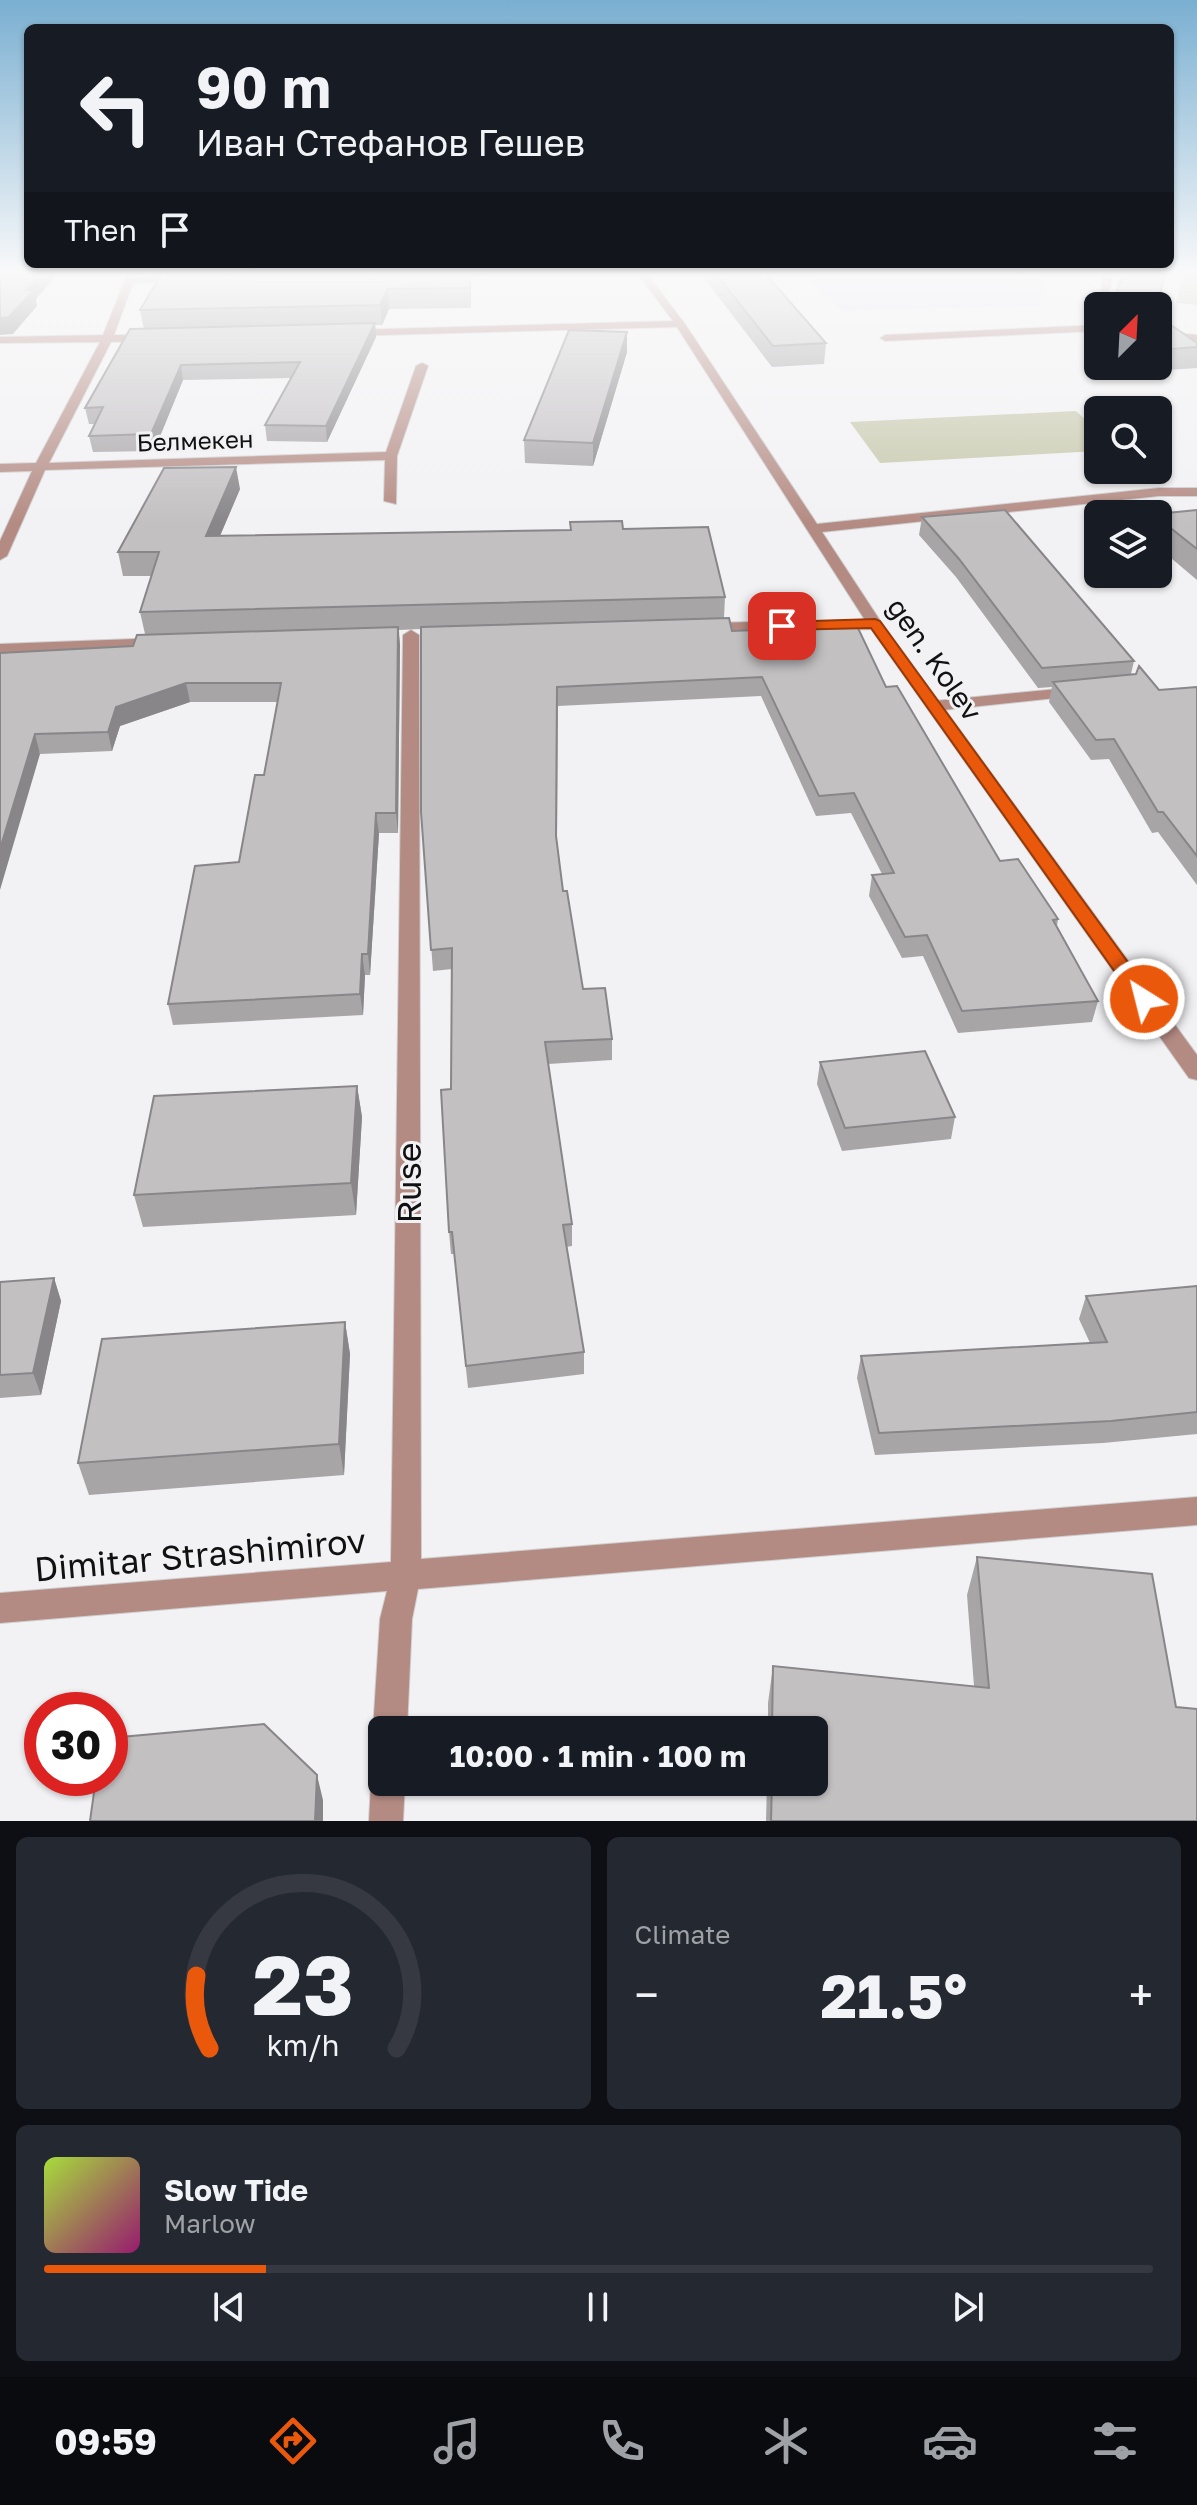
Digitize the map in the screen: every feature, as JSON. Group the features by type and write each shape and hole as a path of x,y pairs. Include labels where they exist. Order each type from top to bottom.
{"street":[{"path":"0,556 41,466 99,355"},
{"name":"gen. Kolev","path":"700,355 875,624 1197,1072"},
{"path":"391,501 391,456 422,366"},
{"name":"Белмекен","path":"0,468 391,456"},
{"path":"813,529 1159,492 1197,492"},
{"path":"689,628 875,624"},
{"name":"Ruse","path":"391,1716 396,1619 406,1575 411,635"},
{"path":"0,649 174,643"},
{"path":"934,706 1096,690"},
{"name":"Dimitar Strashimirov","path":"0,1608 1197,1511"},
{"path":"386,1821 387,1796"}],"green space":[{"path":"1076,411 1084,418 1084,452 880,463 850,422"}],"building":[{"path":"115,355 360,355 326,426 265,425 300,362 181,365 151,434 89,436 103,407 85,408"},
{"path":"559,355 620,355 593,443 524,440"},
{"path":"236,467 206,536 571,530 570,522 622,521 623,529 708,527 725,597 140,612 159,552 118,552 164,468"},
{"path":"1005,510 1134,661 1042,668 959,559 922,517"},
{"path":"1197,510 1197,549 1172,529 1172,512"},
{"path":"729,618 732,631 857,626 886,687 897,686 1000,861 1018,859 1058,919 1053,920 1098,1001 962,1011 927,935 905,937 872,875 894,873 854,793 819,796 762,677 557,687 556,836 563,891 567,891 583,989 605,988 612,1039 545,1042 572,1224 563,1225 584,1352 466,1366 452,1232 449,1232 441,1090 451,1089 452,948 431,950 421,812 421,627"},
{"path":"398,627 396,813 376,813 368,954 362,954 360,994 168,1004 195,866 239,862 255,775 264,775 281,683 186,683 116,707 108,732 35,734 0,849 0,653 133,646 137,635"},
{"path":"1139,666 1159,690 1197,687 1197,856 1163,812 1158,812 1114,739 1096,740 1053,682 1136,674"},
{"path":"925,1051 955,1117 845,1128 820,1062"},
{"path":"357,1086 351,1183 134,1195 154,1096"},
{"path":"54,1278 33,1373 0,1375 0,1282"},
{"path":"1197,1286 1197,1412 1111,1421 879,1433 861,1356 1107,1342 1086,1296"},
{"path":"345,1322 339,1444 78,1463 102,1339"},
{"path":"977,1557 1152,1574 1176,1707 1197,1709 1197,1821 771,1821 772,1796 828,1796 828,1716 772,1716 773,1666 989,1688"},
{"path":"264,1724 317,1775 315,1821 90,1821 93,1796 128,1796 128,1736"}],"route":[{"path":"782,626 875,624 1144,999"}]}
